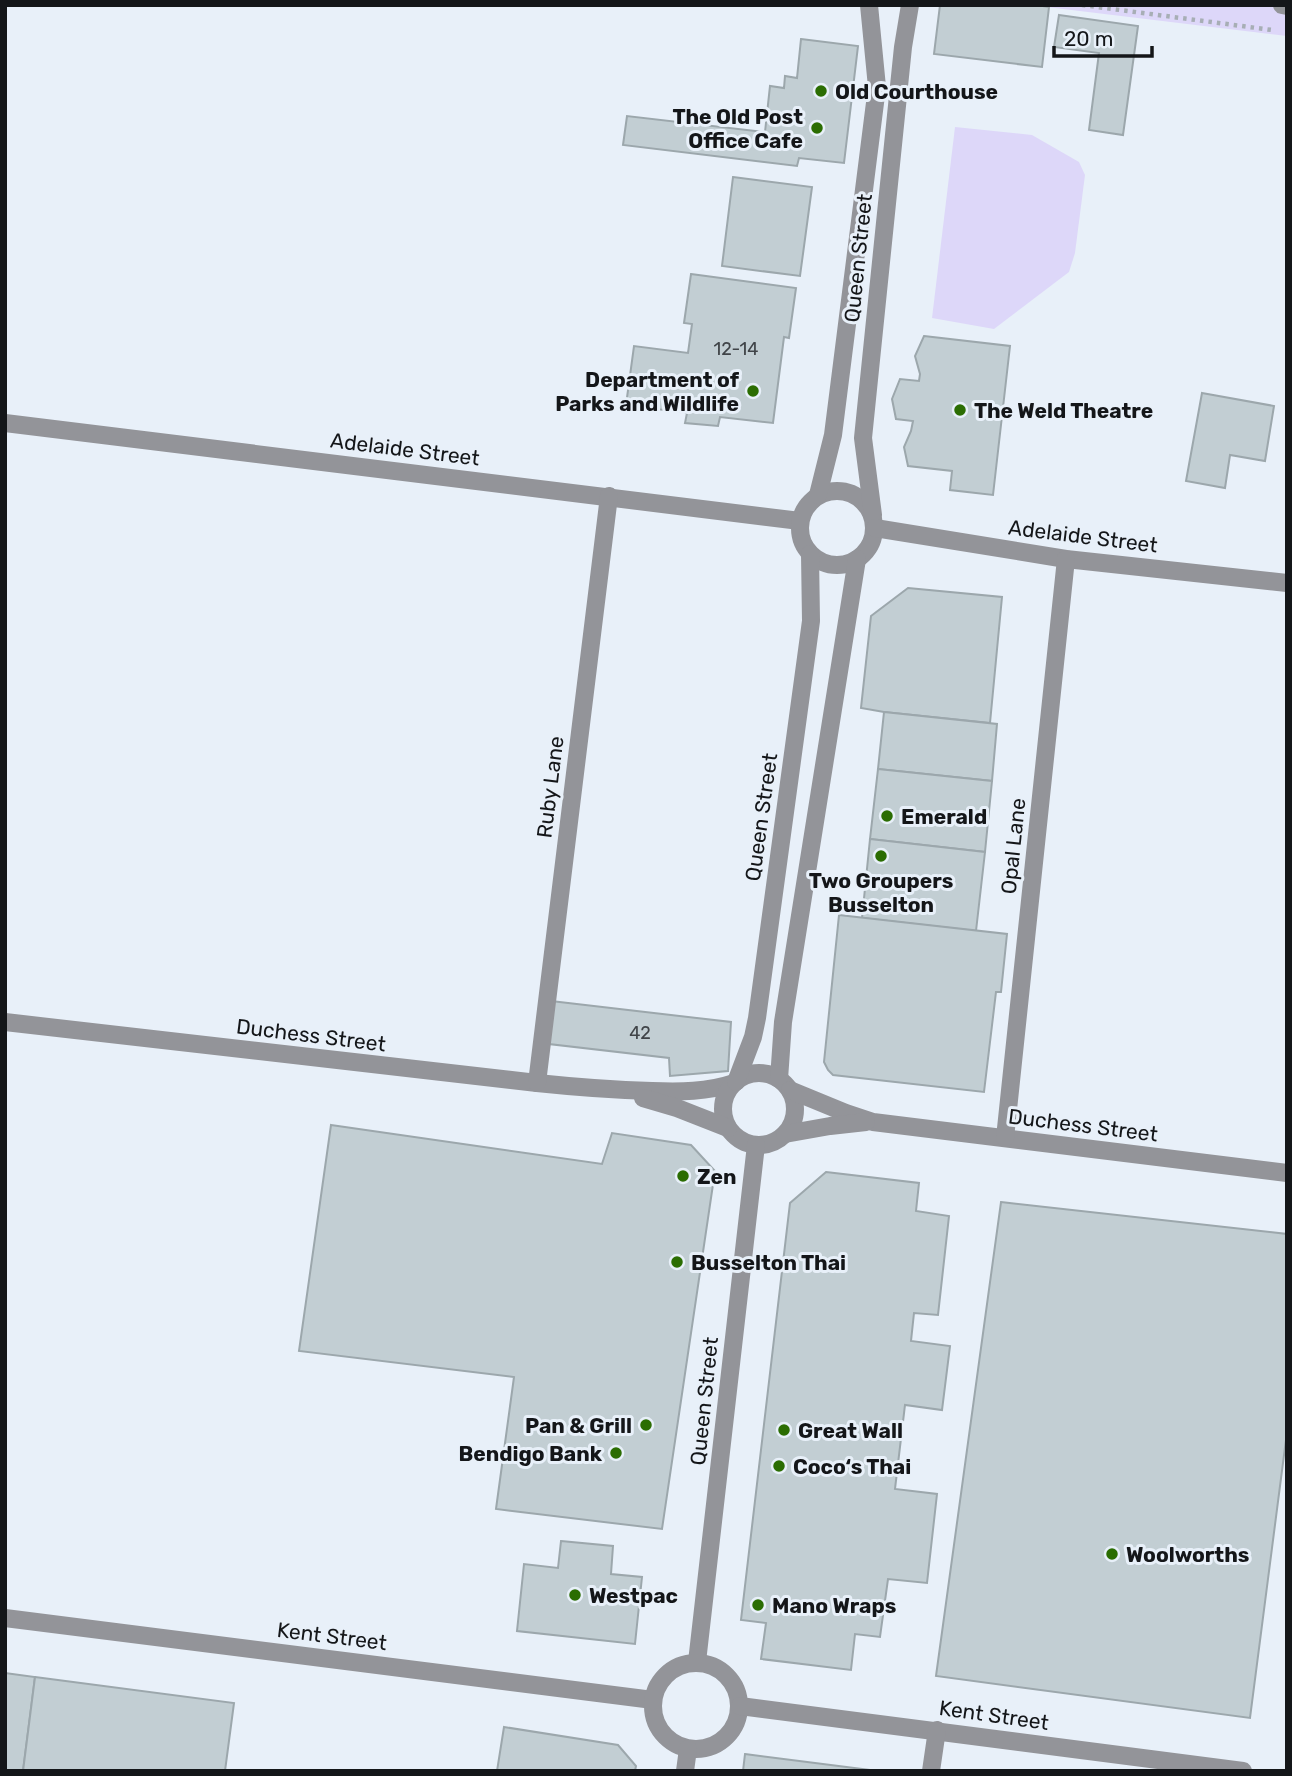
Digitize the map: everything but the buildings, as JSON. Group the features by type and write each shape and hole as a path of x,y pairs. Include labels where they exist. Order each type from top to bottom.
{"street":[{"name":"Queen Street","path":"818,495 833,435 877,87 869,5"},
{"name":"Queen Street","path":"874,522 863,438 902,47 910,5"},
{"name":"Adelaide Street","path":"5,422 800,521"},
{"path":"830,490 851,493 863,500 874,522 870,546 851,563 826,564 810,554 802,543 800,521 804,508 818,495 830,490"},
{"name":"Ruby Lane","path":"537,1083 609,496"},
{"name":"Adelaide Street","path":"874,522 1066,559 1287,583"},
{"name":"Queen Street","path":"735,1083 753,1037 759,1004 811,621 810,554"},
{"path":"784,1085 765,1074 750,1075 735,1083 725,1097 723,1113 729,1128 740,1140 756,1145 772,1143 785,1135 794,1121 795,1105 784,1085 783,1022 857,559"},
{"name":"Opal Lane","path":"1005,1138 1066,559"},
{"name":"Duchess Street","path":"5,1022 612,1090 706,1091 735,1083"},
{"name":"Duchess Street","path":"784,1085 873,1122 1287,1173"},
{"name":"Duchess Street","path":"612,1090 677,1108 729,1128"},
{"name":"Duchess Street","path":"785,1135 830,1126 873,1122"},
{"name":"Queen Street","path":"697,1662 756,1145"},
{"name":"Kent Street","path":"5,1618 653,1700"},
{"path":"688,1662 697,1662 718,1668 729,1677 737,1691 740,1706 737,1721 726,1738 713,1746 688,1749 669,1740 659,1729 653,1715 653,1700 662,1678 674,1668 688,1662"},
{"name":"Kent Street","path":"740,1706 1243,1771"},
{"path":"931,1771 937,1730"},
{"path":"685,1771 688,1749"}],"path":[{"path":"1082,5 1274,30"}],"shaded area":[{"path":"1030,5 1287,5 1287,36"},
{"path":"955,127 1032,135 1079,162 1085,175 1075,253 1069,272 994,329 932,318"}],"place":[{"name":"Old Courthouse","path":"821,91"},
{"name":"The Old Post Office Cafe","path":"817,128"},
{"name":"Department of Parks and Wildlife","path":"753,391"},
{"name":"The Weld Theatre","path":"960,410"},
{"name":"Emerald","path":"887,816"},
{"name":"Two Groupers Busselton","path":"881,856"},
{"name":"Zen","path":"683,1176"},
{"name":"Busselton Thai","path":"677,1262"},
{"name":"Pan & Grill","path":"646,1425"},
{"name":"Great Wall","path":"784,1430"},
{"name":"Bendigo Bank","path":"616,1453"},
{"name":"Coco‘s Thai","path":"779,1466"},
{"name":"Woolworths","path":"1112,1554"},
{"name":"Westpac","path":"575,1595"},
{"name":"Mano Wraps","path":"758,1605"}]}
